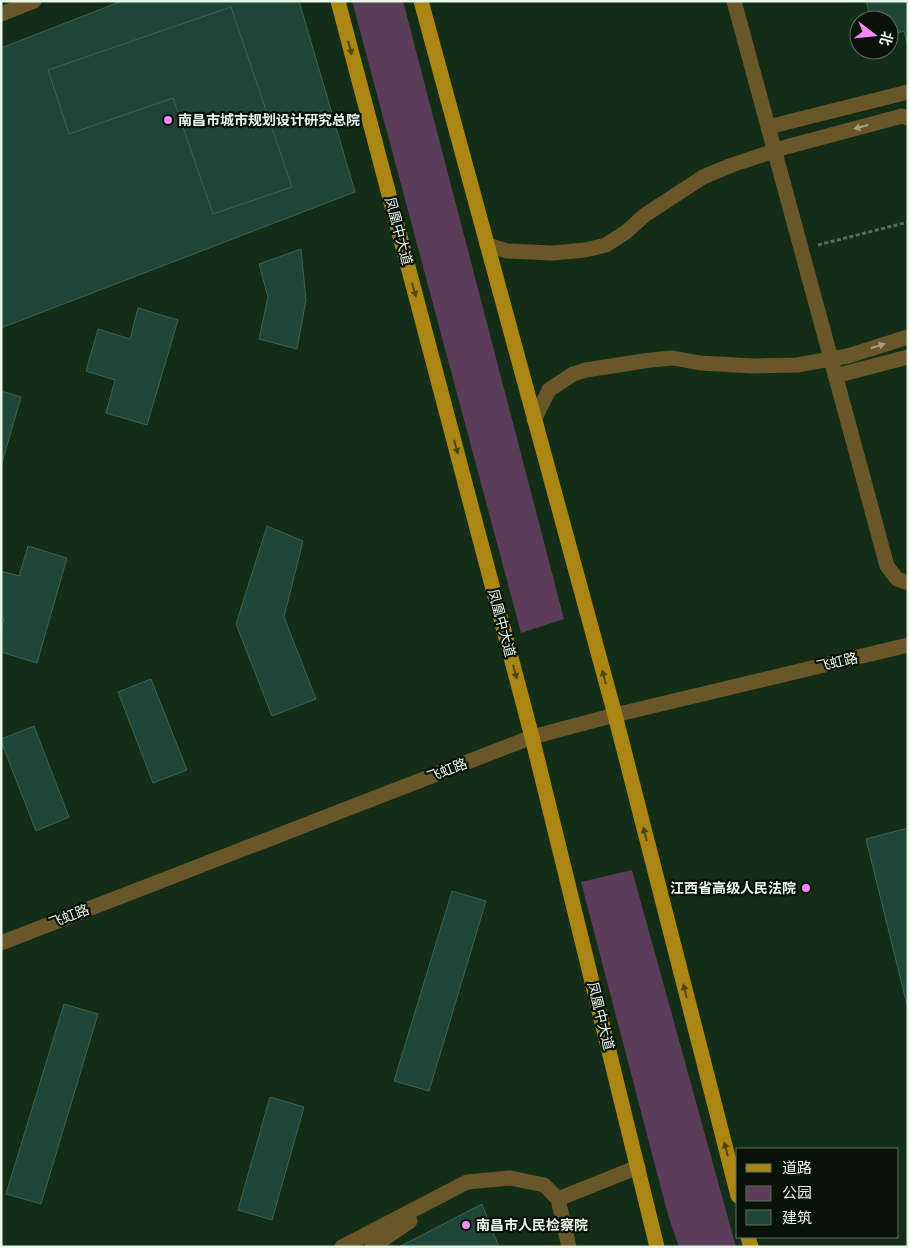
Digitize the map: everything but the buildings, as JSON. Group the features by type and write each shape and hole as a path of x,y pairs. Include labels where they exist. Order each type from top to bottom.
{"main road":[{"name":"凤凰中大道","path":"338,1 532,737 658,1247"},
{"path":"421,1 615,715 736,1188"}],"street":[{"path":"1,14 34,1"},
{"path":"734,1 768,127 780,149 801,249 887,566 897,579 908,583"},
{"path":"768,127 908,92"},
{"path":"487,244 508,251 553,253 586,250 606,245 626,232 645,215 703,177 732,164 902,116 908,118"},
{"path":"534,420 549,390 573,374 586,370 673,358 700,363 754,366 797,365 848,356 908,337"},
{"path":"836,376 908,357"},
{"name":"飞虹路","path":"1,943 532,737 615,715 908,645"},
{"path":"558,1199 638,1167"},
{"path":"342,1247 468,1182 510,1178 544,1186 558,1199 569,1247"},
{"path":"372,1247 468,1182"}],"path":[{"path":"801,249 908,222"}],"green space":[{"path":"352,1 403,1 564,619 521,633"},
{"path":"632,870 736,1247 679,1247 668,1215 581,882"}],"place":[{"name":"南昌市城市规划设计研究总院","path":"168,120"},
{"name":"江西省高级人民法院","path":"806,888"},
{"name":"南昌市人民检察院","path":"466,1225"}]}
